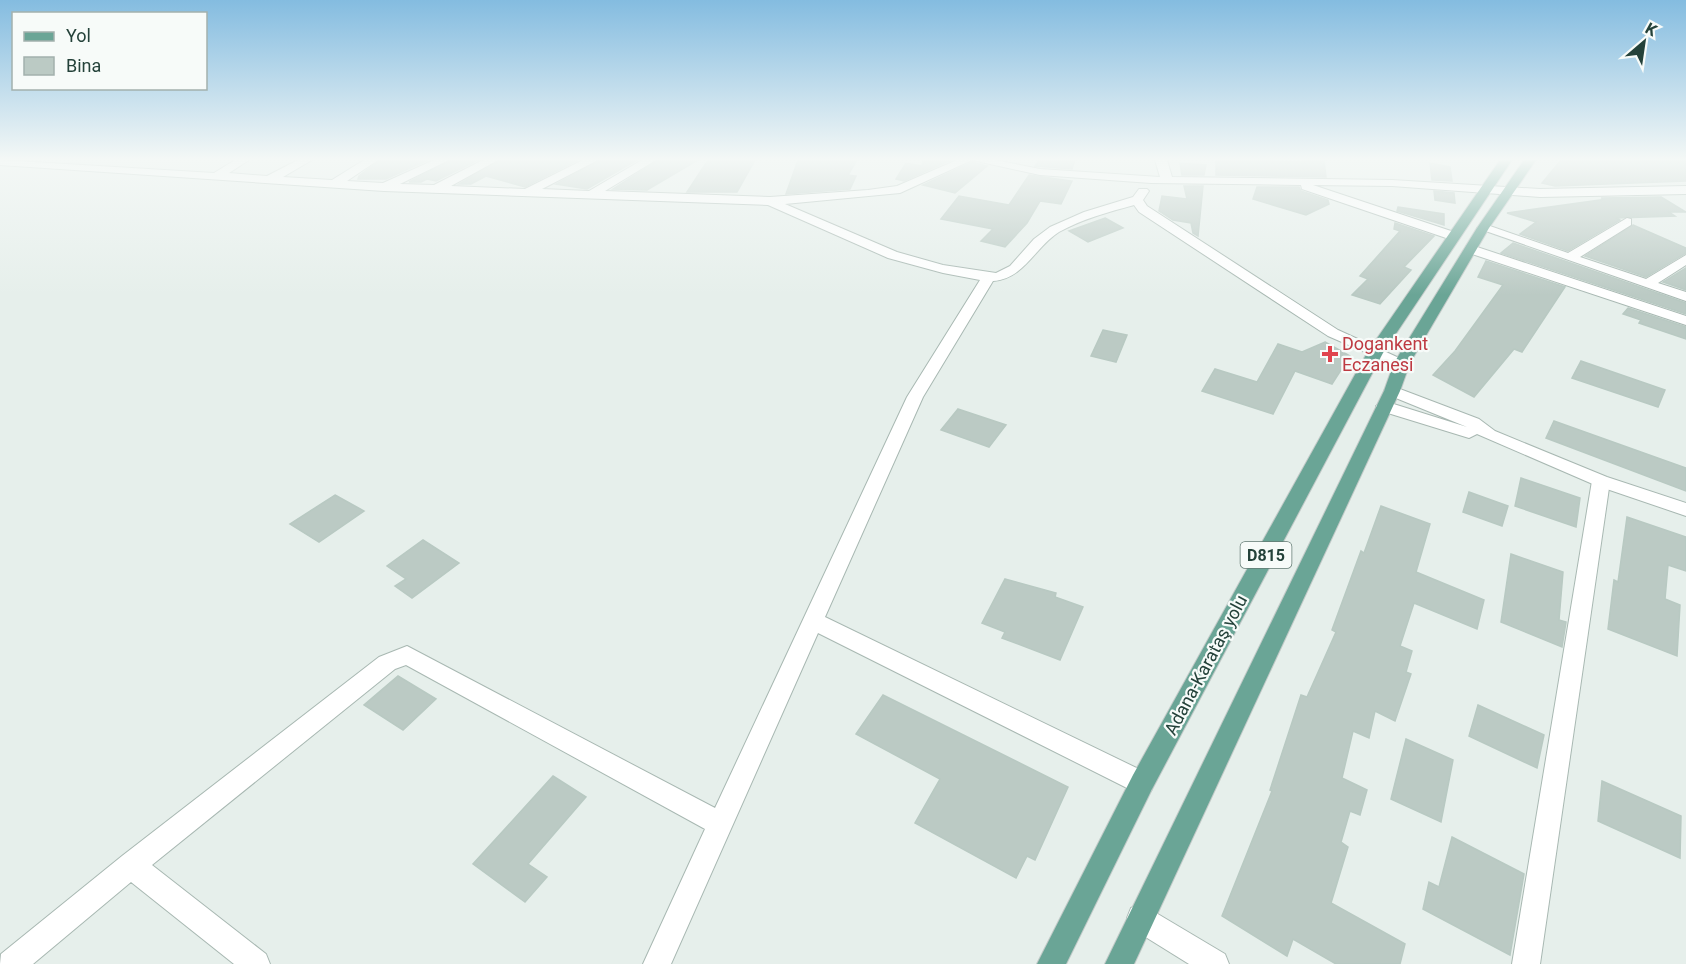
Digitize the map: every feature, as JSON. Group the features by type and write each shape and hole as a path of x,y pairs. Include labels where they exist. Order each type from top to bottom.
{"main road":[{"name":"Adana-Karataş yolu","path":"1051,964 1142,783 1375,353 1475,205"},
{"name":"D815","path":"1119,964 1388,399 1401,363 1498,205"}],"street":[{"path":"779,205 862,244 901,259 945,271 988,277 1004,275 1015,269 1025,252 1044,237 1072,221 1122,205"},
{"path":"1140,205 1143,209 1333,333 1401,363"},
{"path":"1361,205 1452,236"},
{"path":"1570,257 1627,222"},
{"path":"1483,228 1686,297"},
{"path":"1471,249 1686,321"},
{"path":"1647,284 1686,259"},
{"path":"657,964 915,397 988,277"},
{"path":"1388,399 1468,433 1489,435 1601,481 1686,510"},
{"path":"1526,964 1601,481"},
{"path":"814,621 1142,783"},
{"path":"11,964 131,865 387,663 407,655 721,824"},
{"path":"131,865 256,964"},
{"path":"1141,918 1215,964"}],"building":[{"path":"952,205 1038,205 1027,223 1005,247 981,241 993,229 941,219"},
{"path":"1160,205 1201,205 1198,236 1193,233 1191,223 1173,220 1159,211"},
{"path":"1273,205 1327,205 1306,215"},
{"path":"1564,205 1674,205 1686,212 1669,212 1675,216 1616,218 1620,220 1568,251 1520,234 1536,222 1507,213"},
{"path":"1398,207 1444,214 1444,225 1397,211"},
{"path":"1105,218 1123,228 1088,242 1069,231"},
{"path":"1395,223 1434,236 1404,267 1411,270 1380,304 1352,295 1368,279 1360,276 1400,231 1394,229"},
{"path":"1633,225 1686,248 1686,253 1646,277 1585,256"},
{"path":"1513,243 1686,303 1686,314 1501,253"},
{"path":"1486,261 1565,287 1522,352 1514,349 1474,397 1433,375 1455,351 1503,285 1478,277"},
{"path":"1686,268 1686,290 1663,282"},
{"path":"1628,308 1686,327 1686,339 1639,323 1641,320 1623,314"},
{"path":"1103,330 1127,335 1116,362 1091,356"},
{"path":"1325,342 1350,356 1332,384 1295,371 1273,414 1202,391 1215,369 1257,382 1278,344 1302,352"},
{"path":"1581,361 1665,390 1658,407 1572,378"},
{"path":"958,409 1006,425 989,447 941,430"},
{"path":"1554,421 1686,468 1686,491 1546,438"},
{"path":"1521,478 1580,498 1576,527 1515,506"},
{"path":"1469,492 1508,506 1502,526 1463,512"},
{"path":"335,495 364,511 319,542 290,524"},
{"path":"1381,506 1430,524 1416,572 1484,600 1477,629 1414,603 1400,646 1412,651 1406,672 1411,674 1395,721 1375,711 1369,738 1353,731 1342,778 1367,790 1360,815 1350,811 1341,842 1348,847 1331,903 1405,944 1400,964 1336,964 1293,939 1287,956 1222,916 1272,791 1270,790 1301,695 1307,697 1336,632 1332,630 1361,551 1364,553"},
{"path":"1627,517 1686,537 1686,571 1668,565 1665,599 1680,605 1677,656 1608,629 1614,580 1618,582"},
{"path":"423,540 459,563 412,598 395,586 406,579 387,566"},
{"path":"1511,554 1563,572 1559,620 1566,622 1562,647 1501,622"},
{"path":"1005,579 1056,593 1055,597 1083,607 1060,660 1002,638 1005,632 982,623"},
{"path":"398,676 436,699 403,730 364,705"},
{"path":"883,695 1068,787 1035,860 1027,856 1016,878 915,823 940,779 856,734"},
{"path":"1478,705 1544,735 1537,768 1469,736"},
{"path":"1406,739 1453,760 1441,822 1391,799"},
{"path":"553,776 586,797 528,864 547,877 525,902 473,864"},
{"path":"1602,781 1681,816 1680,858 1598,821"},
{"path":"1452,837 1524,874 1510,955 1423,909 1429,882 1439,887"}],"place":[{"name":"Dogankent Eczanesi","path":"1330,354"}]}
